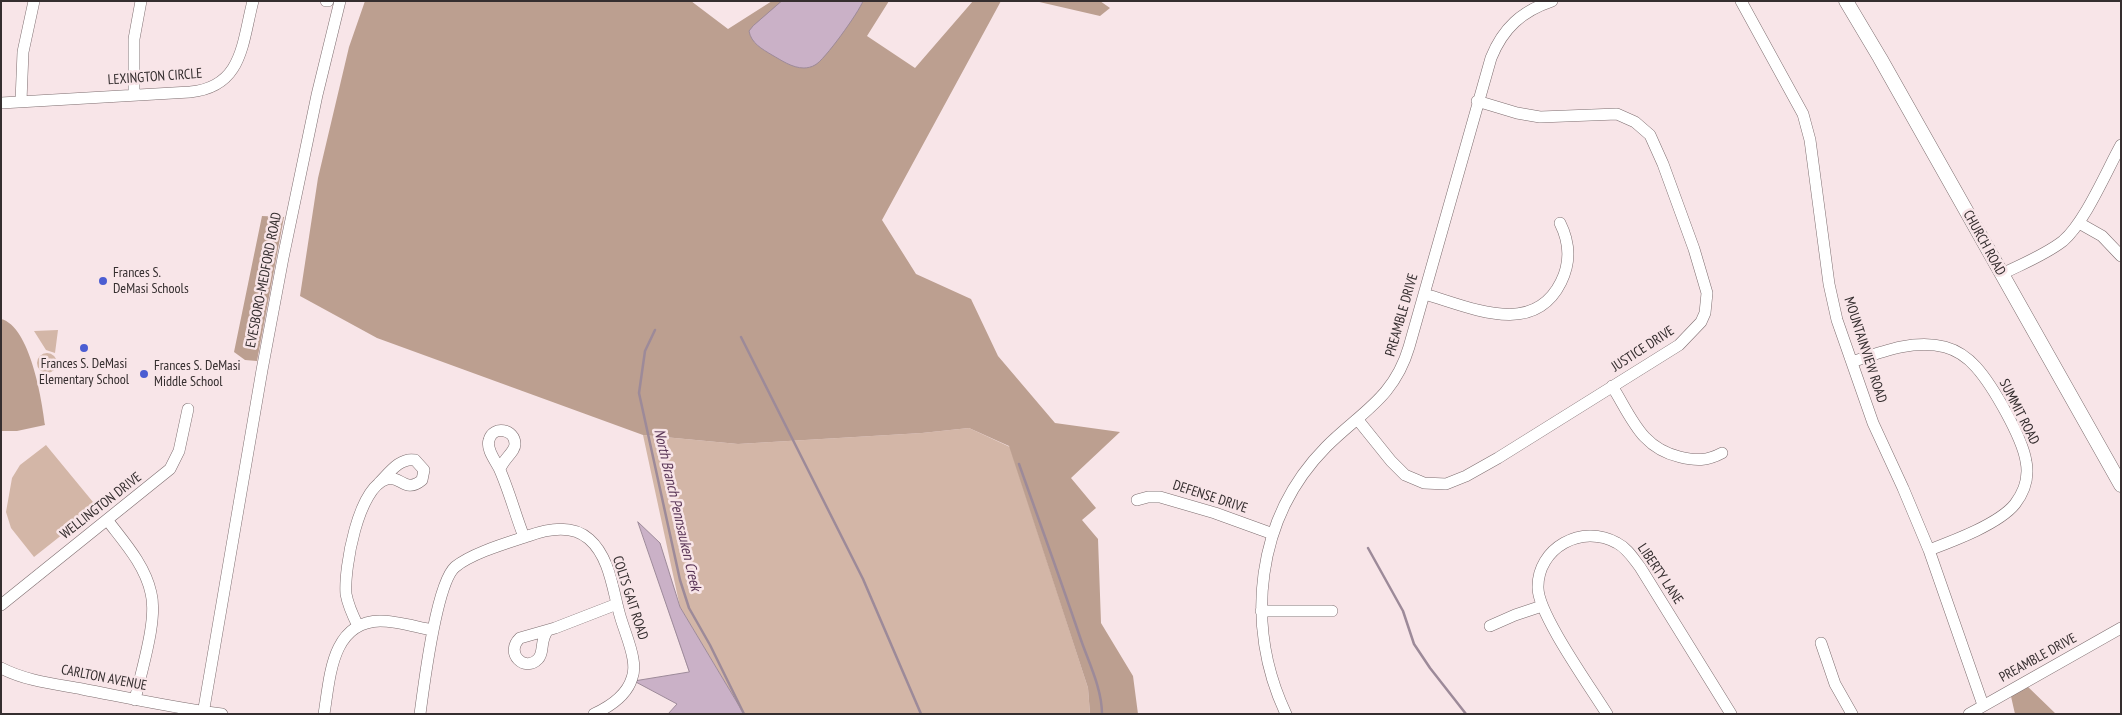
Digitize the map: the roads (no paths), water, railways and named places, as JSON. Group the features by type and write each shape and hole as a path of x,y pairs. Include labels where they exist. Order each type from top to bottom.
{"main road":[{"name":"CHURCH ROAD","path":"1846,1 2121,485"}],"street":[{"path":"21,101 24,52 34,1"},
{"path":"134,94 134,39 141,1"},
{"name":"LEXINGTON CIRCLE","path":"1,103 200,91 219,84 233,70 241,52 253,1"},
{"name":"EVESBORO-MEDFORD ROAD","path":"203,713 283,258 317,95 340,1"},
{"name":"PREAMBLE DRIVE","path":"1286,714 1275,688 1266,656 1261,611 1263,580 1272,534 1284,506 1306,470 1325,448 1385,394 1400,371 1424,294 1490,58 1504,33 1524,13 1552,1"},
{"name":"MOUNTAINVIEW ROAD","path":"1741,1 1803,114 1810,140 1829,284 1838,320 1873,423 1904,488 1929,550 1983,705"},
{"name":"JUSTICE DRIVE","path":"1358,420 1391,461 1405,475 1424,483 1446,484 1476,470 1687,338 1701,322 1705,313 1707,293 1702,272 1656,144 1650,135 1635,122 1617,114 1540,117 1517,113 1477,101"},
{"path":"2002,274 2056,246 2079,223 2121,145"},
{"path":"1424,294 1500,315 1521,314 1540,306 1555,293 1567,268 1569,250 1560,223"},
{"path":"2079,223 2102,236 2121,256"},
{"name":"SUMMIT ROAD","path":"1852,362 1888,349 1907,346 1935,346 1953,350 1969,360 1983,376 2008,418 2023,450 2026,461 2026,480 2014,505 1999,517 1972,532 1929,550"},
{"path":"1612,386 1643,436 1657,449 1674,456 1699,461 1708,460 1722,453"},
{"name":"WELLINGTON DRIVE","path":"1,605 170,469 180,451 188,409"},
{"path":"500,469 524,537"},
{"path":"358,626 346,594 348,562 358,517 379,483"},
{"name":"DEFENSE DRIVE","path":"1137,500 1148,496 1160,496 1225,516 1272,534"},
{"path":"108,520 143,571 152,595 150,623 135,700"},
{"name":"COLTS GAIT ROAD","path":"420,714 433,630 441,593 453,568 464,561 524,537 556,529 571,530 589,538 603,559 632,655 632,678 629,686 617,699 594,714"},
{"name":"LIBERTY LANE","path":"1607,714 1542,606 1538,588 1539,577 1547,557 1554,549 1563,542 1585,535 1607,538 1626,549 1640,568 1731,714"},
{"path":"548,630 617,604"},
{"path":"1490,626 1542,606"},
{"path":"1261,611 1332,611"},
{"path":"324,714 335,655 346,636 358,626 381,621 433,630"},
{"name":"PREAMBLE DRIVE","path":"1969,714 2121,628"},
{"path":"1821,643 1835,684 1852,714"},
{"name":"CARLTON AVENUE","path":"1,668 30,678 135,700 203,713 222,714"}],"waterway":[{"name":"North Branch Pennsauken Creek","path":"655,330 645,351 639,393 680,580 689,608 710,645 744,714"},
{"path":"741,337 863,579 921,714"},
{"path":"1019,464 1095,676 1102,714"},
{"path":"1368,548 1403,611 1414,644 1466,714"}],"place":[{"name":"Frances S. DeMasi Schools","path":"103,281"},
{"name":"Frances S. DeMasi Elementary School","path":"84,348"},
{"name":"Frances S. DeMasi Middle School","path":"144,374"}]}
